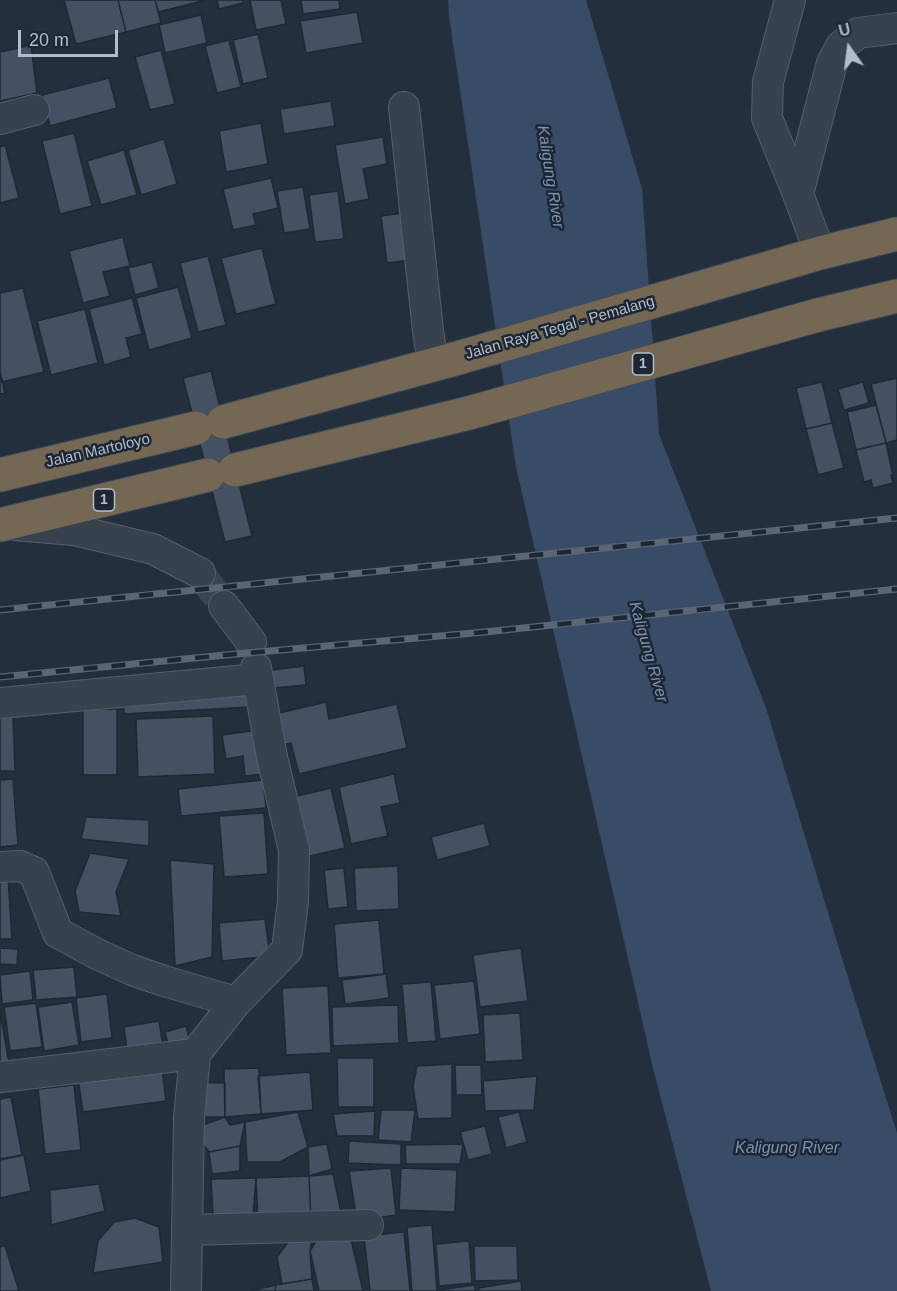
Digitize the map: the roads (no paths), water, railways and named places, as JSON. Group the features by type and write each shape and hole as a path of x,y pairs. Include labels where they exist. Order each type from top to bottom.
{"highway":[{"name":"Jalan Raya Tegal - Pemalang","path":"210,425 446,361 806,257 897,234"},
{"name":"1","path":"3,525 468,413 818,315 897,296"},
{"name":"Jalan Martoloyo","path":"0,475 210,425"}],"street":[{"path":"790,0 768,82 767,118 798,194 806,257"},
{"path":"798,194 832,63 841,46 858,33 897,28"},
{"path":"404,107 426,312 446,361"},
{"path":"0,119 34,110"},
{"path":"3,525 74,530 153,549 200,573"},
{"path":"186,1291 189,1118 195,1054 236,1002 287,950 293,901 294,850 272,757 255,663 224,606"},
{"path":"0,703 255,663"},
{"path":"0,867 20,866 34,872 58,933 132,970 236,1002"},
{"path":"0,1077 195,1054"},
{"path":"187,1230 368,1225"}],"water":[{"name":"Kaligung River","path":"448,0 586,0 642,189 659,434 766,708 897,1133 897,1291 711,1291 653,1068 516,467"}],"tunnel":[{"path":"200,573 224,606"}],"railway":[{"path":"0,610 897,518"},
{"path":"0,677 485,632 897,589"}]}
